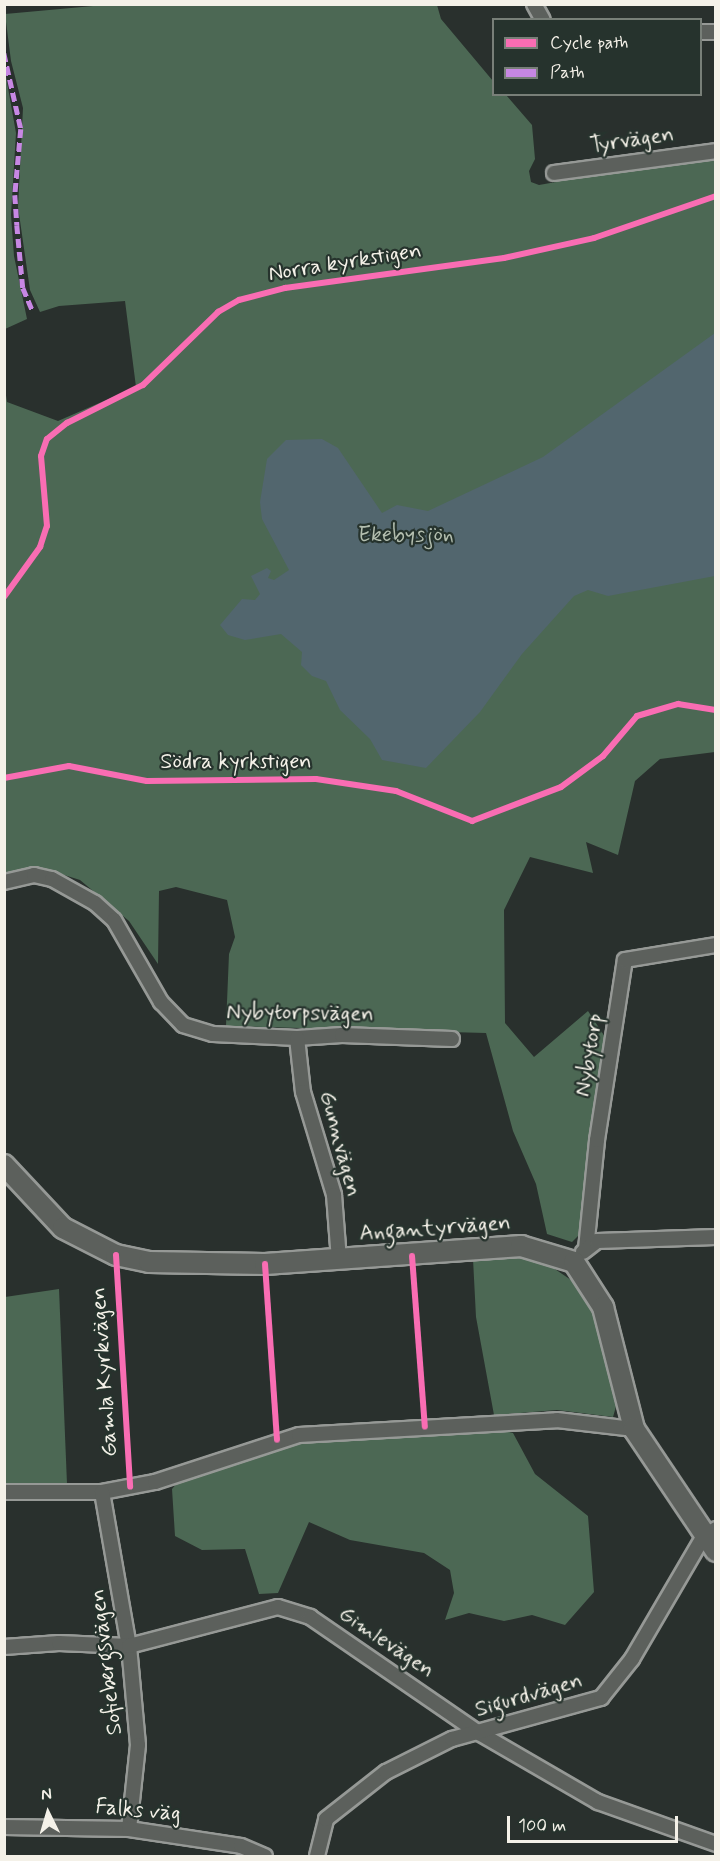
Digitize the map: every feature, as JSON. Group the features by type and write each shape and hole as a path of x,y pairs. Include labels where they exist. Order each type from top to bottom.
{"street":[{"path":"534,4 542,18"},
{"name":"Tyrvägen","path":"554,173 716,151"},
{"name":"Nybytorpsvägen","path":"4,882 34,875 52,879 95,903 114,920 161,1002 183,1025 213,1034 297,1038 342,1035 452,1039"},
{"name":"Nybytorp","path":"580,1255 625,960 716,945"},
{"name":"Gunnvägen","path":"297,1038 303,1092 334,1194 339,1260"},
{"name":"Angantyrvägen","path":"4,1165 63,1228 116,1255 149,1262 265,1264 521,1246 580,1255"},
{"path":"712,1539 634,1429 603,1307 580,1255 597,1241 716,1237"},
{"name":"Gamla Kyrkvägen","path":"4,1492 102,1492 155,1482 299,1435 557,1420 634,1429"},
{"name":"Sofiebergsvägen","path":"102,1492 129,1646 138,1745 129,1829"},
{"name":"Sigurdvägen","path":"317,1857 326,1820 386,1772 452,1738 479,1733 601,1698 632,1659 712,1539"},
{"name":"Gimlevägen","path":"4,1647 59,1643 129,1646 278,1607 310,1617 479,1733 598,1802 716,1845"},
{"name":"Falks väg","path":"4,1827 129,1829 241,1845 265,1857"}],"green space":[{"name":"Ekebysjön","path":"115,4 437,5 441,19 492,80 492,96 507,96 532,125 535,159 529,171 531,182 539,185 556,182 591,169 715,158 715,752 660,759 635,781 618,855 586,842 593,873 530,857 504,910 505,1023 534,1057 588,1011 607,1040 578,1236 572,1242 547,1234 536,1184 513,1131 486,1033 226,1026 229,954 235,937 227,900 176,887 159,891 158,964 129,921 80,880 39,867 5,877 4,382 7,402 58,421 136,387 125,301 59,306 40,312 30,290 18,207 23,108 11,61 5,14"},
{"path":"4,65 16,133 11,215 14,256 27,319 5,329"},
{"path":"513,1256 543,1261 574,1282 590,1304 617,1403 613,1417 557,1410 494,1415 476,1317 473,1259"},
{"path":"59,1289 67,1484 5,1485 5,1297"},
{"path":"496,1429 513,1433 535,1474 588,1516 594,1592 565,1625 532,1615 504,1621 469,1613 445,1620 454,1593 450,1570 424,1553 350,1540 309,1522 278,1593 259,1594 245,1549 202,1550 175,1536 172,1489 178,1482 300,1442"}],"water":[{"name":"Ekebysjön","path":"715,333 715,576 608,596 588,590 574,596 522,654 480,712 426,768 382,760 370,739 340,710 326,681 312,676 301,665 302,652 281,634 245,640 228,635 220,625 242,599 255,600 260,594 251,576 267,568 271,571 268,578 274,580 289,570 262,519 260,502 267,459 286,440 322,439 338,448 382,513 397,505 428,511 543,457"}],"marked path":[{"path":"4,53 21,129 15,195 23,288 33,311"}],"cycle path":[{"name":"Norra kyrkstigen","path":"4,597 40,547 47,526 41,456 47,439 67,423 143,385 218,312 239,300 285,288 504,258 594,238 716,196"},
{"name":"Södra kyrkstigen","path":"4,778 69,766 147,781 316,779 396,791 472,821 561,787 603,756 637,716 678,704 716,710"},
{"path":"116,1255 130,1487"},
{"path":"412,1256 425,1427"},
{"path":"265,1264 277,1440"}]}
